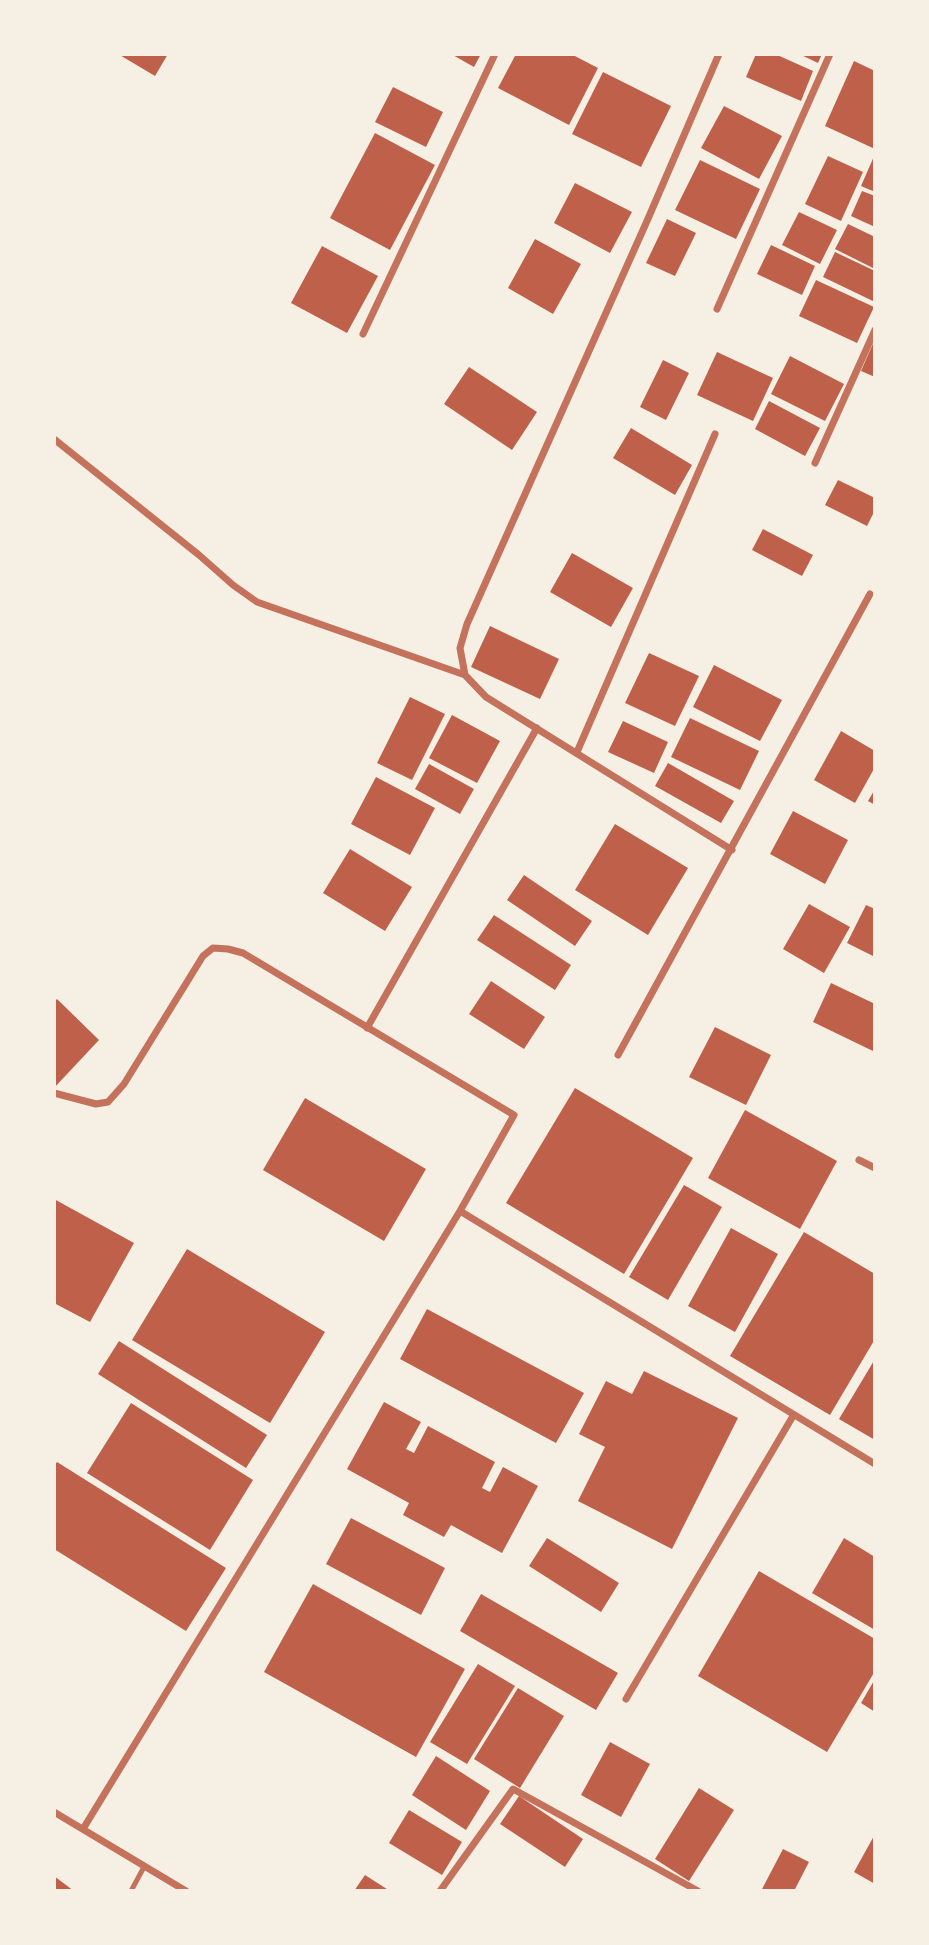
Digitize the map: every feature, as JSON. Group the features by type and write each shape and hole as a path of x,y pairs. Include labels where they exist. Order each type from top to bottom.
{"street":[{"path":"363,334 495,54"},
{"path":"465,675 460,648 467,624 719,54"},
{"path":"717,309 830,54"},
{"path":"815,463 875,330"},
{"path":"577,752 715,434"},
{"path":"54,439 257,602 465,675 486,697 732,849"},
{"path":"618,1055 870,594"},
{"path":"367,1028 537,728"},
{"path":"54,1093 96,1104 108,1102 124,1084 203,956 213,948 243,953 514,1115 460,1211 83,1829"},
{"path":"859,1160 875,1168"},
{"path":"460,1211 875,1464"},
{"path":"626,1699 793,1416"},
{"path":"440,1891 513,1789 698,1891"},
{"path":"54,1812 186,1891"}],"lane":[{"path":"131,1891 144,1867"}],"building":[{"path":"118,54 168,54 155,76"},
{"path":"451,54 481,54 474,67"},
{"path":"516,54 571,54 598,68 569,125 498,88"},
{"path":"756,54 775,54 813,71 801,101 746,77"},
{"path":"799,54 822,54 818,63"},
{"path":"854,61 875,71 875,149 825,126"},
{"path":"603,72 671,106 641,167 572,134"},
{"path":"393,87 443,112 426,147 375,122"},
{"path":"724,106 782,136 759,179 701,148"},
{"path":"375,133 435,165 390,250 330,218"},
{"path":"875,154 875,192 861,186"},
{"path":"828,156 863,172 841,221 805,204"},
{"path":"700,160 760,189 736,239 675,210"},
{"path":"575,183 632,212 610,253 554,223"},
{"path":"862,191 875,196 875,227 851,216"},
{"path":"799,212 837,230 820,264 782,245"},
{"path":"667,219 696,233 675,276 646,263"},
{"path":"848,224 875,237 875,269 835,249"},
{"path":"535,239 581,264 553,314 508,288"},
{"path":"771,245 815,266 802,295 757,274"},
{"path":"322,246 378,276 347,333 291,303"},
{"path":"835,252 875,271 875,302 823,277"},
{"path":"816,280 874,307 857,343 799,316"},
{"path":"875,339 875,377 861,371"},
{"path":"717,352 773,378 753,421 697,395"},
{"path":"790,356 844,384 825,421 771,394"},
{"path":"663,360 689,373 666,420 640,407"},
{"path":"469,367 537,412 512,450 444,404"},
{"path":"769,401 820,428 805,456 755,429"},
{"path":"631,428 692,465 675,495 613,458"},
{"path":"838,480 875,498 875,510 867,526 825,505"},
{"path":"763,529 813,555 802,576 752,550"},
{"path":"572,553 633,588 611,627 550,592"},
{"path":"490,626 559,659 540,699 471,667"},
{"path":"649,653 699,676 675,726 625,703"},
{"path":"714,665 782,700 760,741 693,707"},
{"path":"410,697 445,714 412,780 377,763"},
{"path":"452,715 500,741 477,783 429,758"},
{"path":"690,718 759,751 740,790 671,757"},
{"path":"623,721 668,742 654,773 608,752"},
{"path":"841,731 875,751 875,767 855,803 814,780"},
{"path":"668,763 734,801 721,823 655,786"},
{"path":"429,764 474,789 460,814 415,789"},
{"path":"376,777 435,808 410,855 351,824"},
{"path":"875,789 875,805 868,801"},
{"path":"793,811 848,840 825,884 770,854"},
{"path":"615,824 688,868 648,935 575,890"},
{"path":"350,849 412,887 385,931 323,893"},
{"path":"524,875 592,921 575,946 507,900"},
{"path":"809,904 850,927 824,973 783,949"},
{"path":"866,905 875,909 875,957 847,943"},
{"path":"494,915 571,965 555,990 477,940"},
{"path":"491,981 545,1017 524,1049 469,1014"},
{"path":"831,983 875,1004 875,1052 813,1022"},
{"path":"57,999 99,1040 54,1088 54,1002"},
{"path":"715,1027 771,1055 746,1105 689,1077"},
{"path":"575,1088 693,1158 624,1274 506,1203"},
{"path":"305,1098 426,1169 384,1241 263,1170"},
{"path":"745,1110 837,1161 800,1229 708,1178"},
{"path":"684,1185 722,1207 668,1300 629,1277"},
{"path":"54,1199 134,1243 90,1322 54,1303"},
{"path":"731,1228 778,1254 735,1332 688,1306"},
{"path":"804,1232 875,1274 875,1339 830,1415 730,1356"},
{"path":"187,1249 325,1332 270,1423 132,1340"},
{"path":"427,1309 584,1393 556,1443 400,1359"},
{"path":"119,1341 267,1435 246,1468 98,1374"},
{"path":"875,1359 875,1440 839,1419"},
{"path":"644,1371 738,1418 672,1549 578,1501 605,1447 579,1434 606,1381 632,1394"},
{"path":"384,1402 421,1422 406,1449 414,1453 428,1426 495,1462 482,1488 490,1492 503,1467 538,1486 502,1553 451,1525 444,1537 403,1515 409,1503 347,1469"},
{"path":"131,1403 253,1480 210,1550 87,1473"},
{"path":"57,1462 226,1568 186,1631 54,1549 54,1466"},
{"path":"351,1518 445,1568 421,1615 326,1564"},
{"path":"547,1538 619,1583 601,1612 529,1566"},
{"path":"844,1538 875,1557 875,1630 812,1593"},
{"path":"759,1571 875,1639 875,1671 827,1752 698,1676"},
{"path":"313,1584 465,1669 416,1757 264,1672"},
{"path":"481,1594 618,1673 596,1710 460,1631"},
{"path":"478,1664 515,1686 467,1764 430,1742"},
{"path":"875,1679 875,1712 861,1703"},
{"path":"518,1688 564,1716 520,1788 474,1759"},
{"path":"610,1742 650,1764 621,1817 581,1795"},
{"path":"436,1756 490,1791 466,1830 412,1795"},
{"path":"699,1788 734,1810 689,1881 655,1859"},
{"path":"519,1796 583,1839 565,1867 500,1824"},
{"path":"409,1810 462,1842 442,1875 389,1843"},
{"path":"875,1834 875,1884 854,1872"},
{"path":"783,1849 809,1862 794,1891 761,1891"},
{"path":"365,1875 390,1891 354,1891"},
{"path":"54,1876 74,1891 54,1891"}]}
